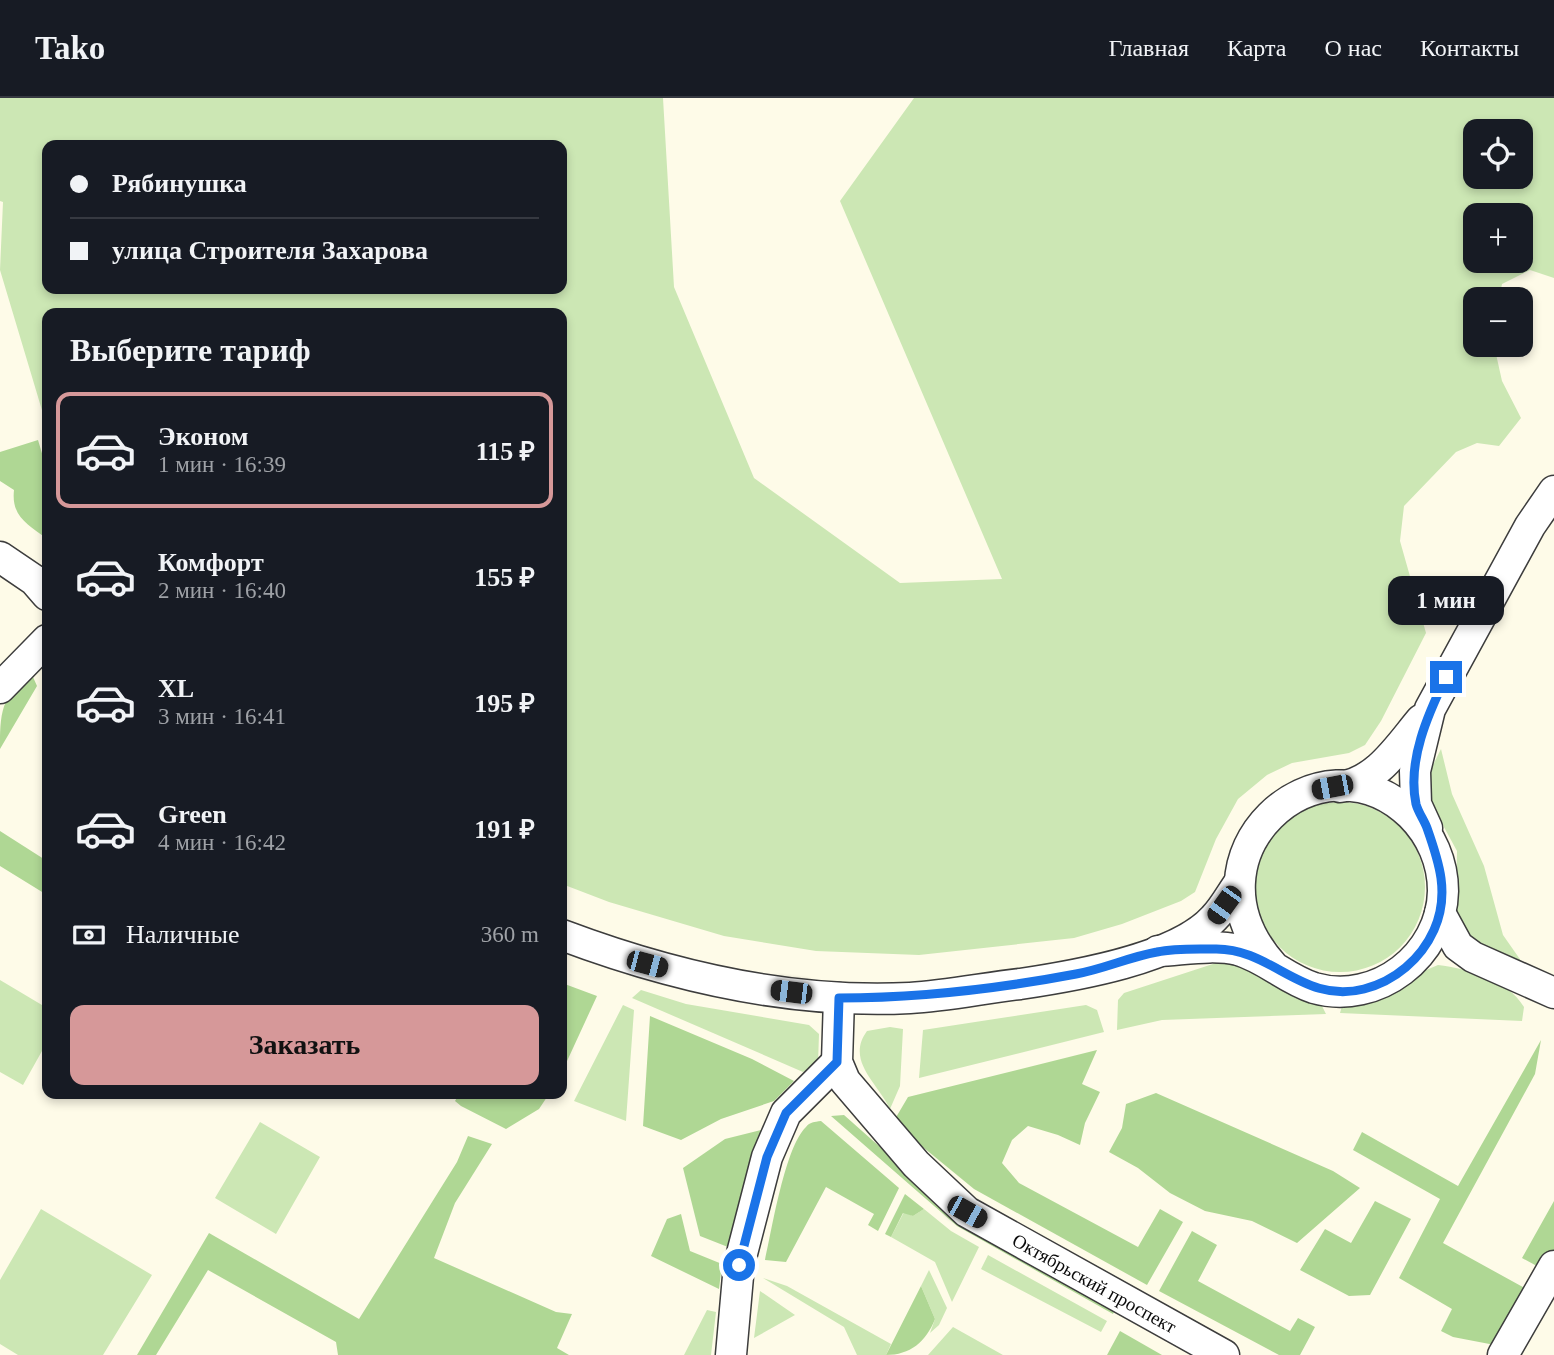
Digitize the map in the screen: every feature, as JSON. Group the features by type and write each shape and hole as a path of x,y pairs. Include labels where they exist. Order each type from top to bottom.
{"street":[{"path":"1273,966 1258,949 1247,929 1240,906 1239,883 1250,843 1268,818 1292,799 1344,786 1370,774 1392,756 1430,709 1530,526 1554,491"},
{"path":"0,557 34,580 42,589"},
{"path":"0,688 42,645"},
{"path":"1405,969 1427,944 1440,913 1443,882 1430,838 1416,804 1415,771 1430,709"},
{"path":"1332,787 1370,791 1388,798 1411,816 1430,838"},
{"path":"567,936 625,958 767,990 839,998 911,998 1098,970 1158,951 1214,919 1239,883"},
{"path":"1440,913 1458,946 1473,957 1554,993"},
{"path":"1158,951 1235,949 1273,966 1293,980 1315,988 1339,992 1363,989 1385,981 1436,956 1473,957"},
{"path":"731,1355 739,1265 767,1157 786,1113 837,1062 839,998"},
{"name":"Октябрьский проспект","path":"837,1062 845,1081 916,1164 967,1212 1224,1355"},
{"path":"1503,1355 1554,1266"}],"green space":[{"path":"0,98 663,98 674,287 754,478 900,583 1002,579 840,201 914,98 1554,98 1554,278 1533,271 1533,203 1463,203 1463,273 1524,273 1502,284 1501,287 1463,287 1463,357 1497,357 1502,381 1521,418 1499,446 1477,443 1456,452 1404,506 1400,541 1426,633 1381,721 1365,745 1349,753 1292,763 1267,775 1238,799 1216,839 1195,892 1181,901 1122,924 1074,938 919,955 816,951 724,936 609,902 567,886 567,308 42,308 42,410 0,270 3,202 0,201"},
{"path":"38,440 42,453 42,535 22,519 15,507 14,490 0,481 0,452"},
{"path":"33,677 37,686 0,749 2,716 8,697 22,683"},
{"path":"1441,749 1452,794 1484,866 1503,935 1524,965 1473,942 1456,916 1457,851 1428,793 1432,767"},
{"path":"1340,802 1373,808 1400,827 1419,854 1425,887 1419,920 1400,947 1373,966 1340,972 1307,966 1280,947 1261,920 1255,887 1261,854 1280,827 1307,808"},
{"path":"0,831 42,858 42,892 0,866"},
{"path":"1219,962 1249,968 1295,997 1321,1004 1326,1014 1162,1020 1117,1030 1118,1000 1124,993"},
{"path":"1438,965 1486,977 1508,989 1524,1007 1522,1021 1340,1013 1342,1006"},
{"path":"0,980 42,1005 42,1051 23,1085 0,1072"},
{"path":"567,985 597,996 567,1061"},
{"path":"641,990 686,1004 809,1025 819,1034 818,1064 803,1072 632,998"},
{"path":"623,1005 634,1010 626,1121 574,1101"},
{"path":"1086,1005 1097,1010 1104,1032 919,1078 923,1030"},
{"path":"650,1016 752,1059 794,1081 774,1101 721,1119 681,1140 643,1126"},
{"path":"890,1027 903,1029 900,1086 890,1109 866,1072 860,1052 861,1042 867,1031"},
{"path":"1541,1040 1535,1074 1443,1243 1530,1291 1500,1346 1453,1337 1441,1331 1452,1309 1399,1278 1440,1199 1353,1150 1362,1132 1458,1186"},
{"path":"1097,1050 1082,1084 1100,1092 1085,1123 1080,1145 1028,1126 1012,1140 1002,1163 1019,1183 1138,1247 1160,1209 1183,1222 1147,1285 974,1189 896,1125 895,1119 908,1097"},
{"path":"1156,1093 1333,1171 1360,1188 1297,1243 1252,1221 1205,1211 1170,1193 1138,1168 1109,1152 1122,1128 1126,1104"},
{"path":"546,1099 539,1109 506,1129 455,1101"},
{"path":"844,1115 960,1218 1117,1305 1113,1314 957,1226 831,1116"},
{"path":"821,1121 899,1188 878,1231 868,1225 874,1214 826,1187 786,1262 765,1260 780,1189 798,1137 812,1122"},
{"path":"260,1122 320,1157 276,1234 215,1198"},
{"path":"765,1129 733,1249 700,1236 683,1168 725,1139"},
{"path":"468,1136 492,1144 455,1203 434,1258 556,1312 572,1314 557,1348 569,1355 338,1355 336,1342 208,1270 156,1355 137,1355 209,1233 359,1319 457,1162"},
{"path":"905,1194 924,1209 913,1216 903,1213 891,1237 885,1234"},
{"path":"1375,1201 1411,1219 1370,1295 1349,1296 1300,1270 1325,1229 1351,1243"},
{"path":"1554,1201 1554,1257 1546,1271 1522,1258"},
{"path":"41,1209 152,1275 103,1355 18,1355 0,1344 0,1280"},
{"path":"924,1209 951,1231 979,1247 952,1302 935,1262 891,1237 904,1212 913,1216"},
{"path":"681,1214 690,1251 722,1264 719,1289 651,1256 667,1219"},
{"path":"1192,1231 1217,1245 1198,1281 1290,1331 1298,1318 1315,1327 1300,1355 1279,1355 1159,1291"},
{"path":"988,1255 1107,1321 1101,1332 981,1269"},
{"path":"929,1270 947,1308 939,1325 930,1333 935,1319 921,1286"},
{"path":"763,1278 787,1286 891,1344 886,1355 857,1355 844,1327"},
{"path":"921,1286 935,1319 931,1327 922,1340 910,1350 886,1355"},
{"path":"760,1291 795,1315 754,1338"},
{"path":"707,1310 716,1312 711,1355 684,1355"},
{"path":"953,1327 1003,1355 928,1355"},
{"path":"1120,1331 1162,1355 1107,1355"}],"route":[{"path":"739,1265 767,1157 786,1113 807,1089 837,1062 839,998 911,998 991,988 1098,970 1158,951 1235,949 1273,966 1293,980 1315,988 1339,992 1363,989 1385,981 1405,969 1427,944 1435,929 1443,898 1441,867 1416,804 1415,771 1430,709 1446,677"}]}
